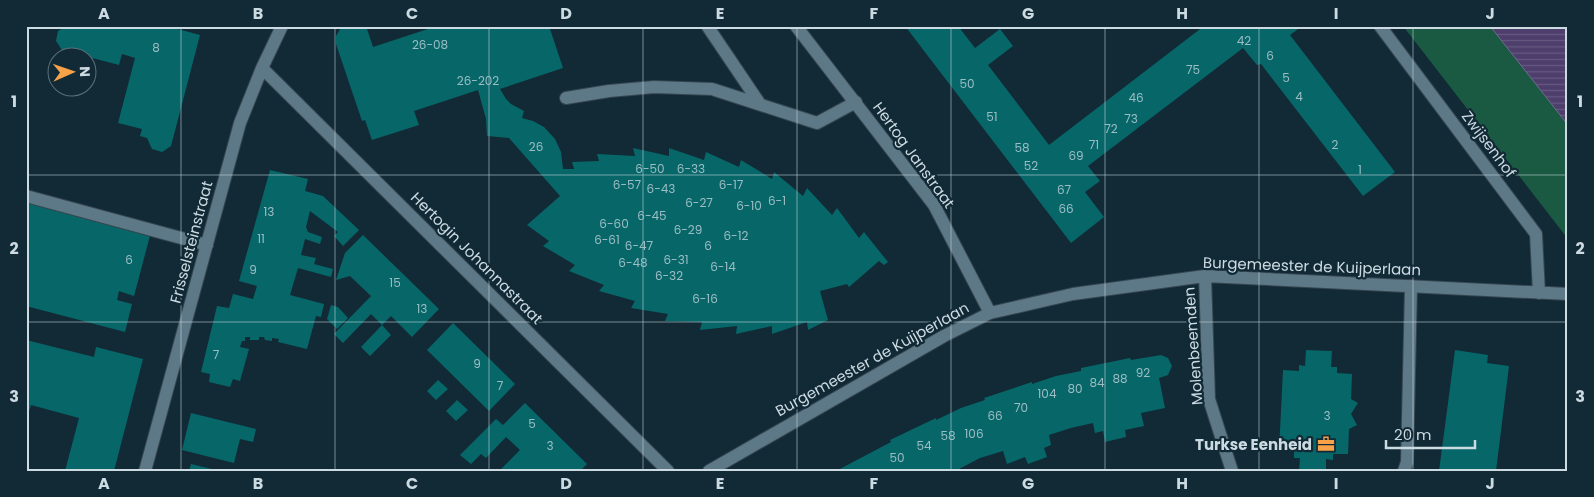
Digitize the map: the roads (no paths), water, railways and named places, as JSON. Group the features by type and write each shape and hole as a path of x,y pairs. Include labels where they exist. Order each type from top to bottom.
{"street":[{"name":"Frisselsteinstraat","path":"144,471 240,123 262,68 282,26"},
{"name":"Hertog Janstraat","path":"796,26 934,205 990,313"},
{"name":"Zwijsenhof","path":"1380,26 1536,234 1539,293"},
{"path":"708,28 760,104"},
{"name":"Hertogin Johannastraat","path":"262,68 668,471"},
{"path":"566,98 609,91 654,87 712,89 817,123 856,102"},
{"path":"26,196 207,245"},
{"name":"Burgemeester de Kuijperlaan","path":"709,471 944,336 990,313 1073,294 1205,276 1568,294"},
{"name":"Molenbeemden","path":"1205,276 1209,398 1232,471"},
{"path":"1404,471 1407,462 1411,286"}],"place":[{"name":"Turkse Eenheid","path":"1326,444"}]}
